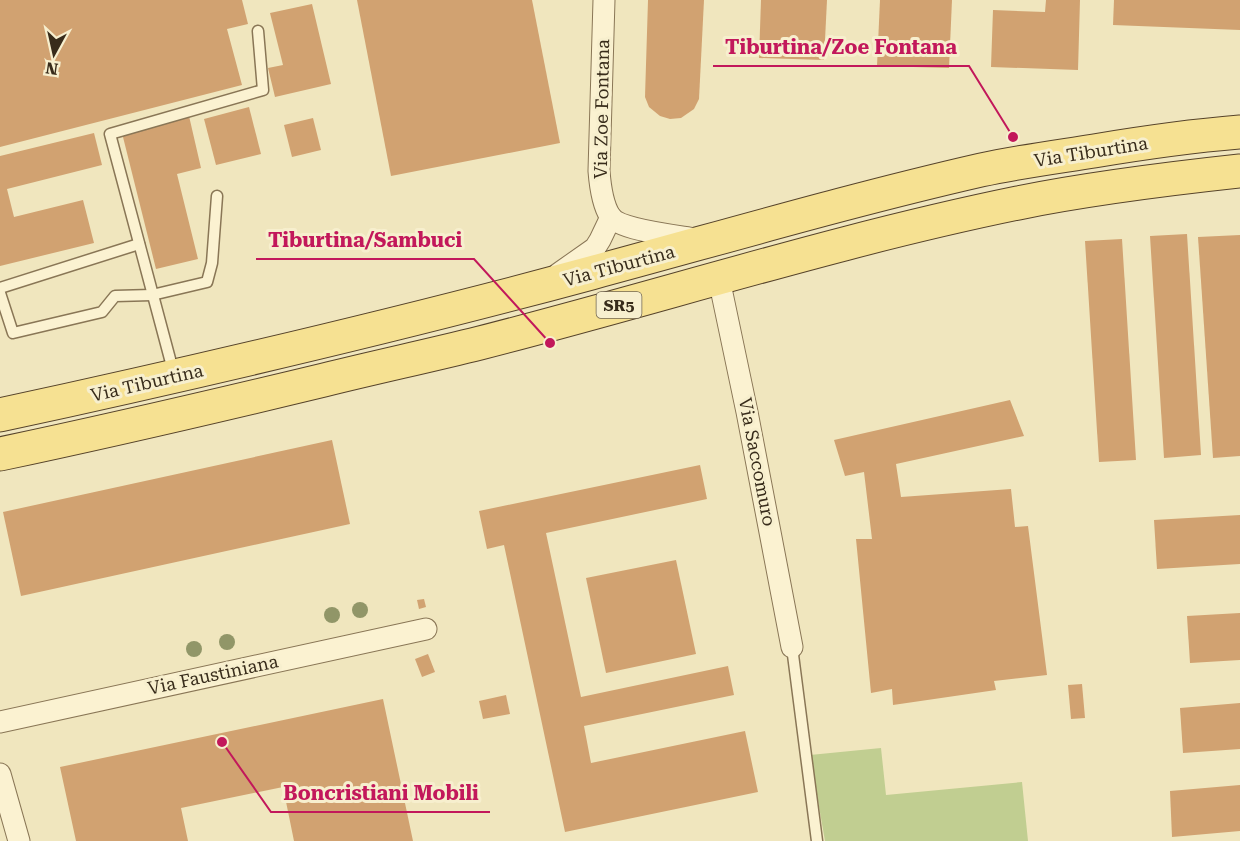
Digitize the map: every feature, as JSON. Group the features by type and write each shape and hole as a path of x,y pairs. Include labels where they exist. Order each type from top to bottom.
{"main road":[{"name":"Via Tiburtina","path":"0,415 175,377 538,287 824,209 984,170 1124,146 1240,132"},
{"name":"Via Tiburtina","path":"0,453 203,409 480,343 719,279 821,249 942,219 1023,202 1130,184 1240,171"}],"street":[{"name":"Via Zoe Fontana","path":"604,0 599,171 610,217"},
{"path":"538,287 595,248 610,217 640,230 710,241"},
{"name":"Via Saccomuro","path":"719,279 750,423 792,647"},
{"name":"Via Faustiniana","path":"0,722 426,629"},
{"path":"0,774 19,841"}],"lane":[{"path":"175,377 110,134 263,90 258,31"},
{"path":"0,293 13,333 102,312 115,296 152,295 207,282 212,263 217,196"},
{"path":"0,288 139,244"},
{"path":"792,647 817,841"}],"green space":[{"path":"881,748 886,795 1022,782 1028,841 825,841 810,755"}],"building":[{"path":"0,0 242,0 248,24 227,29 242,85 0,147"},
{"path":"357,0 532,0 560,143 391,176"},
{"path":"648,0 704,0 699,99 694,109 681,118 670,119 660,116 649,107 645,97"},
{"path":"761,0 827,0 824,60 759,58"},
{"path":"880,0 952,0 949,68 877,66"},
{"path":"1046,0 1080,0 1078,70 991,67 993,10 1045,12"},
{"path":"1114,0 1240,0 1240,30 1113,25"},
{"path":"312,4 331,84 275,97 268,68 283,65 270,13"},
{"path":"249,107 261,154 216,165 204,119"},
{"path":"189,116 201,168 177,174 198,259 156,269 122,133"},
{"path":"313,118 321,150 292,157 284,125"},
{"path":"94,133 102,165 7,189 14,217 83,200 94,243 0,266 0,156"},
{"path":"1187,234 1201,455 1164,458 1150,236"},
{"path":"1240,235 1240,456 1213,458 1198,237"},
{"path":"1122,239 1136,460 1099,462 1085,241"},
{"path":"1010,400 1024,436 896,464 901,497 1011,489 1015,527 1028,526 1047,675 994,681 996,690 893,705 892,689 871,693 856,539 872,539 864,472 845,476 834,440"},
{"path":"332,440 350,524 21,596 3,512"},
{"path":"700,465 707,499 546,533 581,697 728,666 734,695 584,726 591,763 745,731 758,792 565,832 504,545 487,549 479,511"},
{"path":"1240,515 1240,564 1157,569 1154,520"},
{"path":"676,560 696,654 606,673 586,578"},
{"path":"424,599 426,607 419,609 417,600"},
{"path":"1240,613 1240,660 1190,663 1187,616"},
{"path":"428,654 435,672 422,677 415,659"},
{"path":"1082,684 1085,718 1071,719 1068,685"},
{"path":"506,695 510,714 483,719 479,701"},
{"path":"383,699 413,841 294,841 283,787 181,808 188,841 76,841 60,767"},
{"path":"1240,703 1240,749 1183,753 1180,708"},
{"path":"1240,785 1240,831 1172,837 1170,791"}],"place":[{"name":"Tiburtina/Zoe Fontana","path":"1013,137"},
{"name":"Tiburtina/Sambuci","path":"550,343"},
{"name":"Boncristiani Mobili","path":"222,742"}]}
